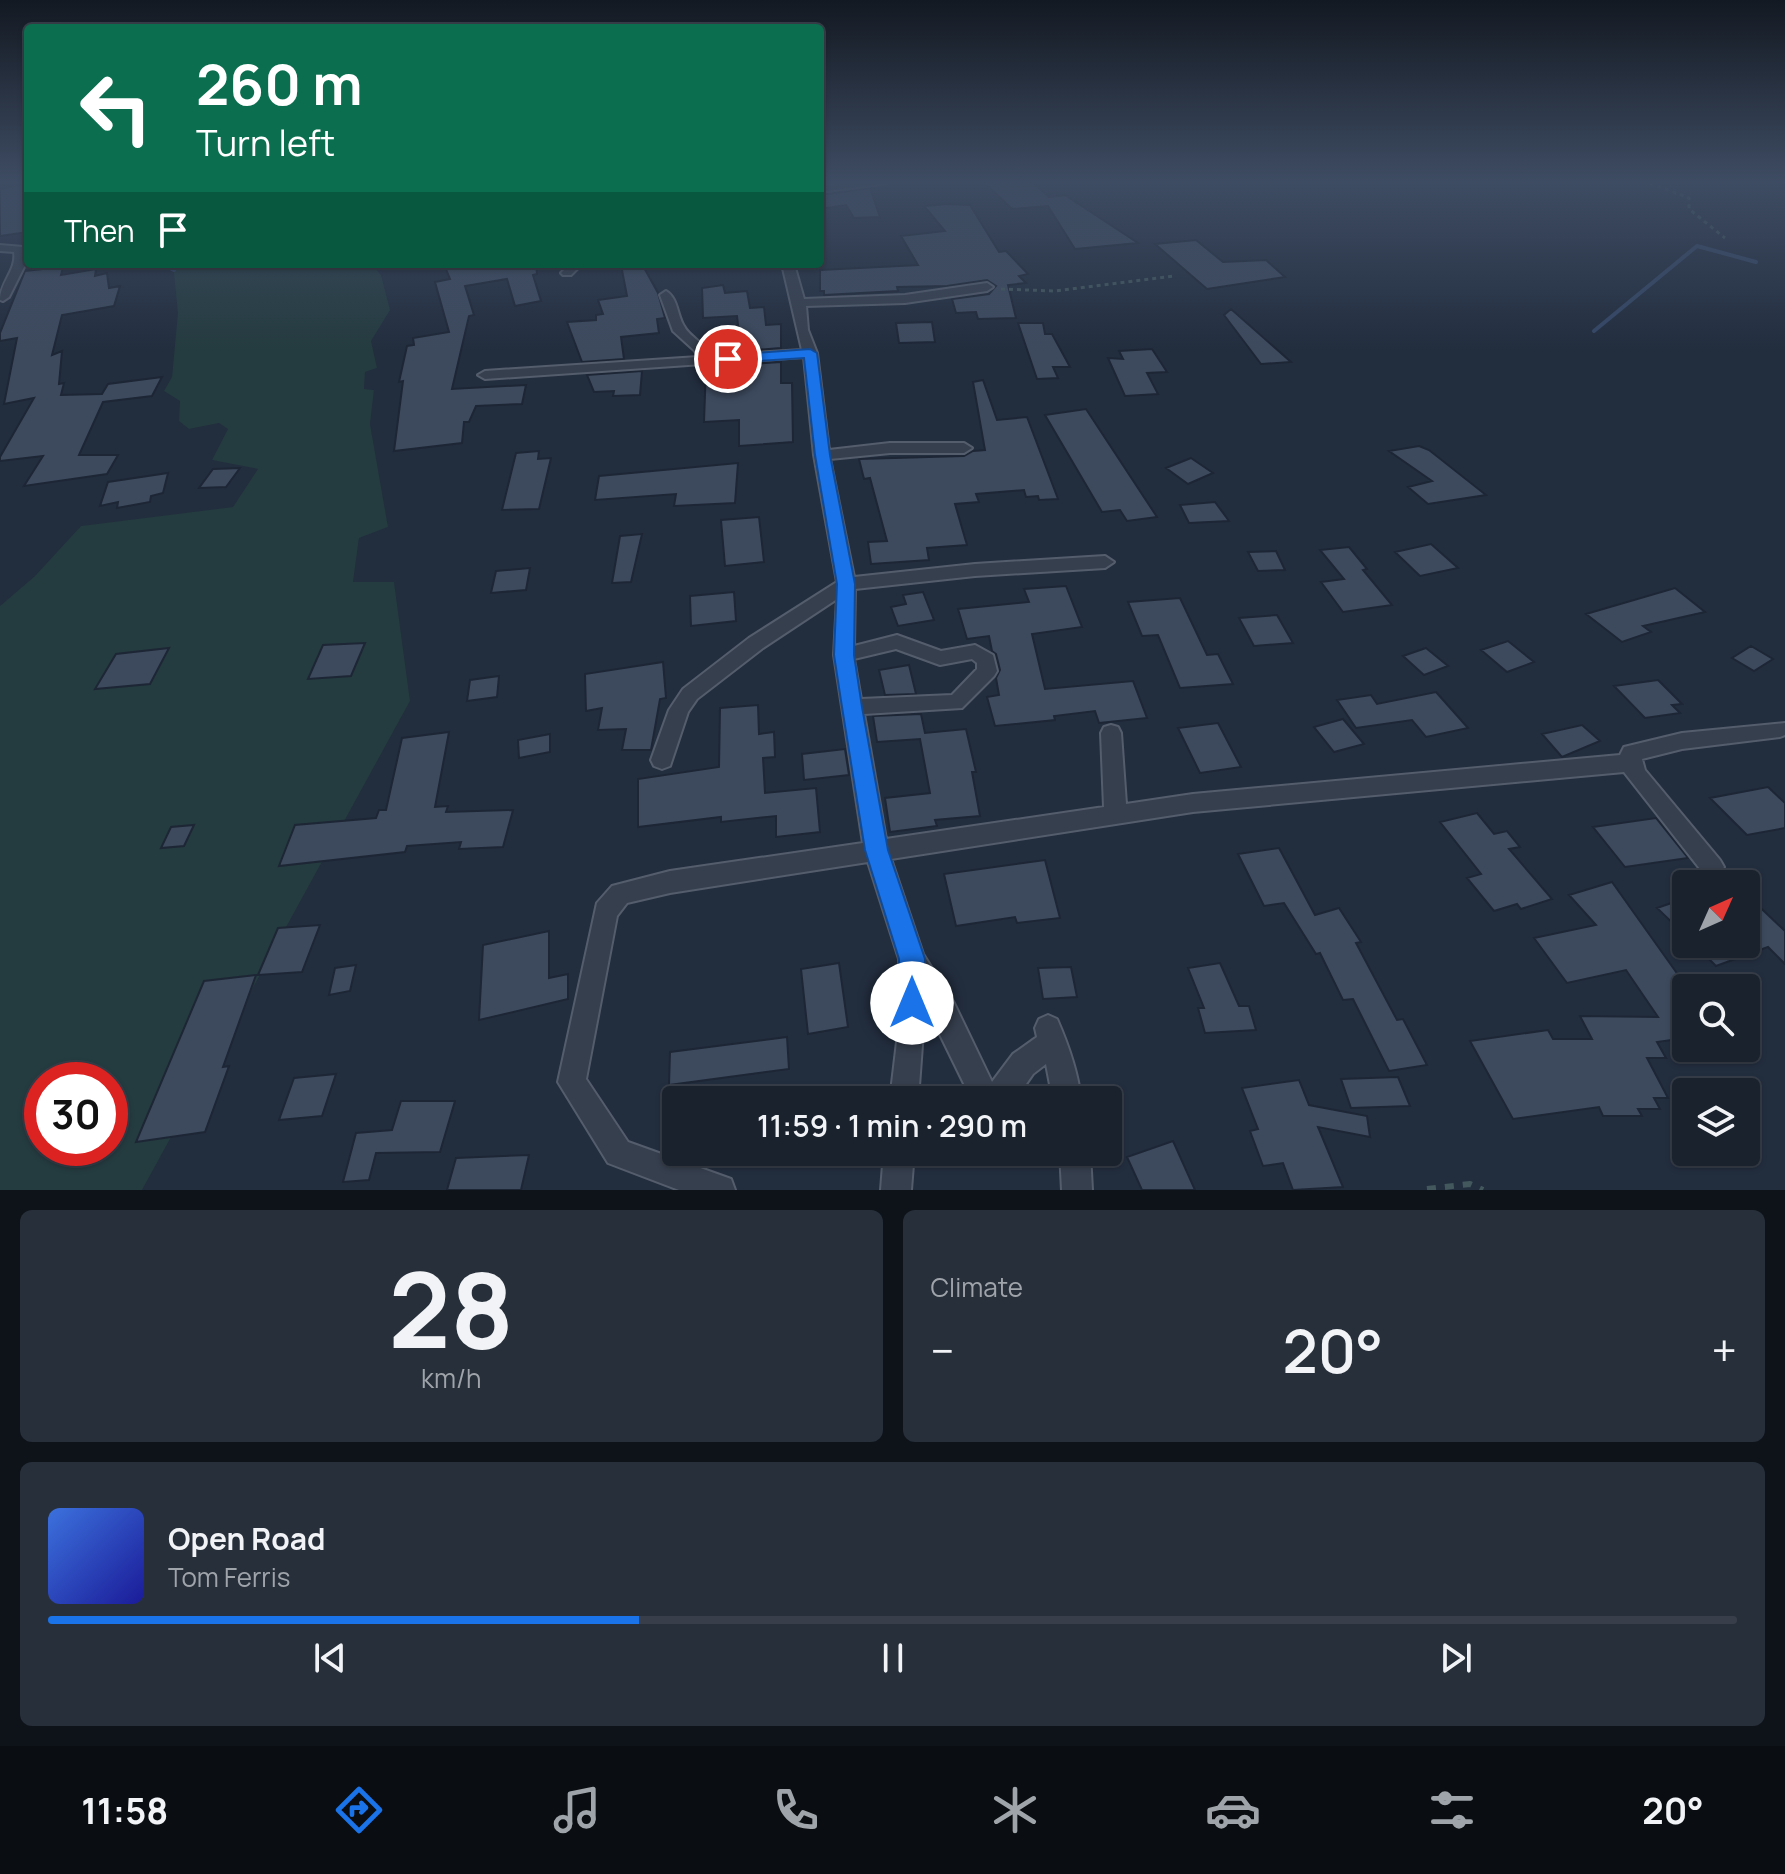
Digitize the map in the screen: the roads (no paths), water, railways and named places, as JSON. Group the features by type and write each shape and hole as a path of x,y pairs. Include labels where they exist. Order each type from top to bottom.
{"street":[{"path":"0,248 19,249 21,261 3,297"},
{"path":"789,268 810,353 822,455 846,584 844,655 876,850 912,959 945,1012 982,1086"},
{"path":"799,303 905,299 987,287"},
{"path":"666,295 679,331 701,349 706,361"},
{"path":"485,375 810,353"},
{"path":"822,455 903,448 964,448"},
{"path":"662,760 679,710 690,694 756,643 846,584 975,570 1105,562"},
{"path":"844,655 897,642 940,658 975,652 986,660 987,671 969,688 961,701 852,707"},
{"path":"1712,867 1636,775 1631,753 1682,741 1780,729"},
{"path":"1111,733 1116,816"},
{"path":"720,1190 618,1153 572,1082 606,911 620,894 642,887 1193,803 1631,763"},
{"path":"905,1086 912,1025 912,959"},
{"path":"1008,1086 1023,1064 1051,1035 1066,1086"},
{"path":"896,1190 898,1166"},
{"path":"1076,1166 1077,1190"}],"waterway":[{"path":"1594,331 1697,246 1756,262"},
{"path":"170,268 174,270"}]}
